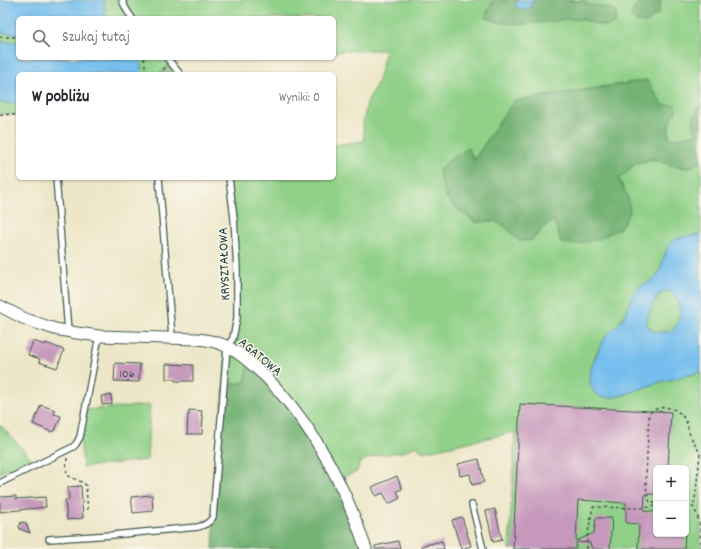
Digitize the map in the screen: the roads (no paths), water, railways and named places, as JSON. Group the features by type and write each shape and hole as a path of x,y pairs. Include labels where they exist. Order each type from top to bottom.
{"street":[{"name":"AGATOWA","path":"0,306 36,323 68,331 99,336 172,337 206,340 227,347 238,353 277,389 308,428 335,473 350,505 366,549"}],"lane":[{"path":"122,0 131,16"},
{"path":"169,60 178,72"},
{"path":"56,180 68,331"},
{"path":"160,180 172,337"},
{"name":"KRYSZTAŁOWA","path":"49,539 204,526 210,522 213,517 227,347 233,338 237,310 237,270 230,180"},
{"path":"0,483 69,449 76,444 80,437 99,336"},
{"path":"472,505 483,549"}],"water":[{"path":"0,0 104,0 105,16 16,16 16,34 0,33"},
{"path":"518,0 536,0 531,2 531,7 523,10 515,6"},
{"path":"0,42 16,42 16,60 140,60 142,72 16,72 16,104 0,102"},
{"path":"701,234 701,372 657,383 617,396 601,397 596,394 590,383 591,370 595,357 609,332 619,323 627,312 635,291 640,286 652,281 659,273 667,249 674,239","holes":["668,291 676,298 679,305 680,312 678,323 670,332 653,331 646,323 658,295"]}]}
